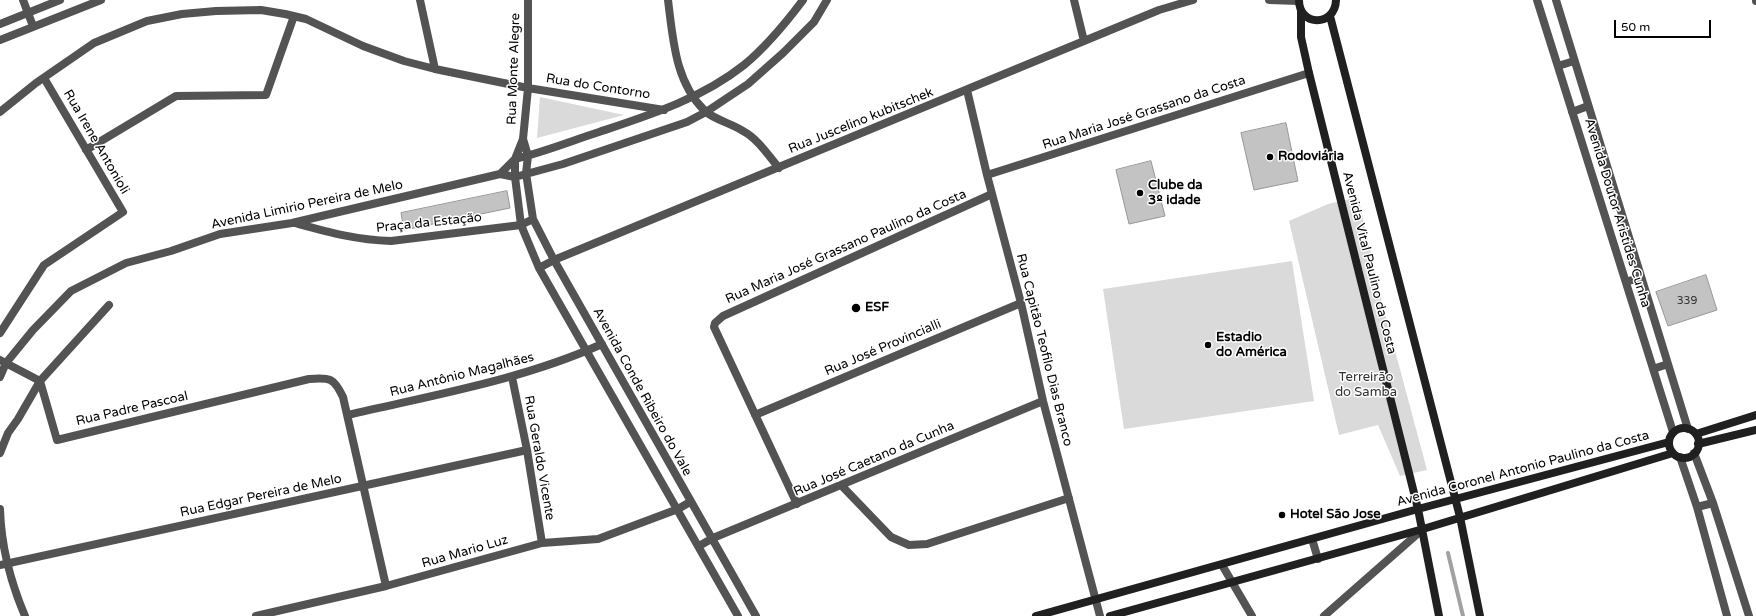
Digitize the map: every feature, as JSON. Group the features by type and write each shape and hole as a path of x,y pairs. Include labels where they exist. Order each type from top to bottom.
{"street":[{"path":"23,0 33,26"},
{"path":"0,24 60,0"},
{"path":"0,40 101,0"},
{"path":"420,0 435,69"},
{"name":"Rua Monte Alegre","path":"514,177 516,159 523,139 528,88 528,0"},
{"path":"668,0 678,61 687,87 706,112 748,134 779,168"},
{"path":"500,174 516,159 664,110 694,97 743,66 782,28 803,0"},
{"path":"514,177 570,162 669,129 688,122 706,112 748,84 783,53 814,22 828,0"},
{"path":"1074,0 1084,41"},
{"name":"Rua Juscelino kubitschek","path":"539,268 554,260 1159,10 1194,0"},
{"path":"1268,0 1299,0"},
{"name":"Avenida Vital Paulino da Costa","path":"1299,0 1301,10 1301,37 1309,73 1418,509 1439,616"},
{"path":"1301,10 1307,17 1318,21 1330,16 1334,11 1336,0"},
{"name":"Avenida Doutor Aristides Cunha","path":"1537,0 1673,432"},
{"name":"Avenida Doutor Aristides Cunha","path":"1556,0 1688,429"},
{"name":"Rua do Contorno","path":"0,112 44,78 94,43 147,21 182,14 216,11 261,10 306,19 363,46 404,61 435,69 528,88 664,110"},
{"path":"86,150 176,96 266,95 294,16"},
{"name":"Avenida Vital Paulino da Costa","path":"1330,16 1460,517 1480,616"},
{"path":"1558,66 1574,61"},
{"name":"Rua Maria José Grassano da Costa","path":"987,175 1309,73"},
{"name":"Rua Irene Antonioli","path":"0,333 44,265 123,212 44,78"},
{"name":"Rua Capitão Teofilo Dias Branco","path":"967,90 987,175 1021,303 1043,401 1100,616"},
{"path":"1572,112 1588,106"},
{"name":"Rua Monte Alegre","path":"523,139 528,156 526,173"},
{"name":"Avenida Conde Ribeiro do Vale","path":"526,173 533,219 554,260 690,502 713,538 753,615"},
{"name":"Avenida Limirio Pereira de Melo","path":"0,377 3,362 71,291 126,263 220,234 292,222 500,174 514,177"},
{"name":"Avenida Conde Ribeiro do Vale","path":"514,177 521,225 539,268 738,616"},
{"name":"Rua Maria José Grassano Paulino da Costa","path":"755,415 714,327 715,323 723,316 992,194"},
{"name":"Praça da Estação","path":"292,222 344,237 390,241 521,225 533,219"},
{"path":"1626,282 1641,277"},
{"name":"Rua José Provincialli","path":"755,415 1021,303"},
{"path":"0,453 8,433 40,381 109,305"},
{"name":"Rua Antônio Magalhães","path":"348,415 512,377 586,352 602,344"},
{"path":"3,362 40,381"},
{"path":"1653,369 1668,364"},
{"name":"Rua Geraldo Vicente","path":"512,377 542,542"},
{"name":"Rua Padre Pascoal","path":"40,381 56,440 309,379 332,379 338,386 343,397 348,415"},
{"name":"Rua José Caetano da Cunha","path":"699,546 713,538 1043,401"},
{"path":"348,415 386,586"},
{"path":"755,415 797,504"},
{"path":"1696,434 1756,415"},
{"path":"1680,428 1688,429 1696,434 1698,444 1694,453 1688,457 1680,457 1673,453 1669,442 1673,432 1680,428"},
{"path":"1698,444 1756,430"},
{"name":"Avenida Coronel Antonio Paulino da Costa","path":"1036,616 1222,565 1455,498 1669,442"},
{"name":"Rua Edgar Pereira de Melo","path":"4,565 526,450"},
{"name":"Avenida Coronel Antonio Paulino da Costa","path":"1110,616 1233,583 1422,529 1673,453"},
{"path":"1694,453 1713,503 1749,616"},
{"path":"1680,457 1697,508 1727,616"},
{"path":"841,486 892,537 909,545 927,544 1069,498"},
{"name":"Rua Mario Luz","path":"256,616 386,586 542,542 598,539 678,509 690,502"},
{"path":"1697,508 1713,503"},
{"path":"0,509 4,565 25,616"},
{"path":"1324,616 1422,529"},
{"path":"1312,539 1318,559"},
{"path":"1222,565 1252,616"}],"green space":[{"path":"540,97 624,115 537,138"},
{"name":"Terreirão do Samba","path":"1358,197 1382,302 1427,470 1400,476 1378,425 1339,435 1289,221 1328,204"},
{"name":"Estadio do América","path":"1292,261 1314,401 1124,429 1103,289"}],"building":[{"name":"Rodoviária","path":"1286,123 1298,181 1254,190 1241,133"},
{"name":"Clube da 3º idade","path":"1151,161 1165,216 1129,224 1116,170"},
{"path":"507,191 510,208 404,230 401,213"},
{"path":"1706,275 1717,310 1668,326 1656,292"}],"waterway":[{"path":"1448,553 1463,616"}],"place":[{"name":"Rodoviária","path":"1270,157"},
{"name":"Clube da 3º idade","path":"1140,193"},
{"name":"ESF","path":"856,308"},
{"name":"Estadio do América","path":"1208,345"},
{"name":"Hotel São Jose","path":"1282,515"}]}
